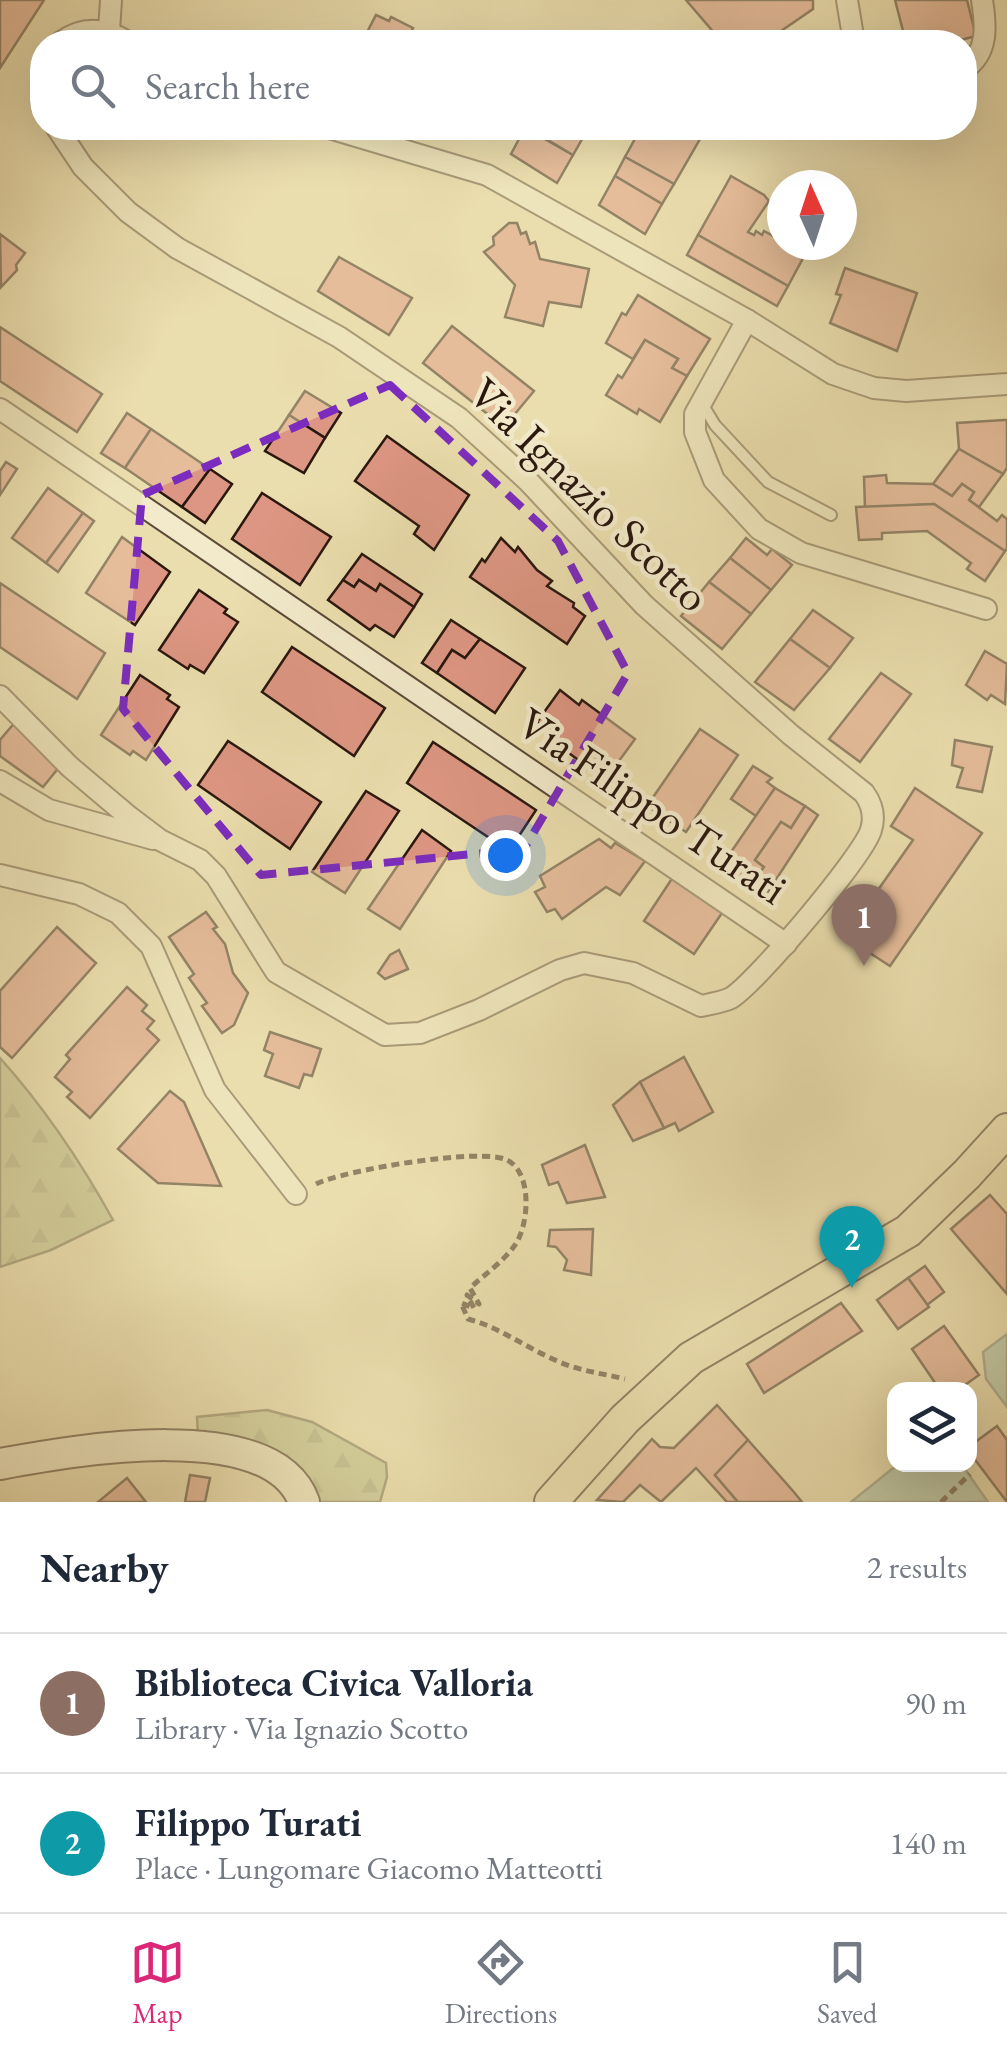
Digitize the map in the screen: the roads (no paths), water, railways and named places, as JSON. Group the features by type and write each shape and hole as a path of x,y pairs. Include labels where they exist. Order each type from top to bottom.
{"main road":[{"path":"550,1502 625,1419 691,1358 908,1230 1007,1130"}],"street":[{"path":"109,30 111,0"},
{"path":"846,0 852,30"},
{"path":"977,55 986,38 982,0"},
{"name":"Via Ignazio Scotto","path":"65,140 83,166 128,212 165,239 339,336 459,418 528,481 644,605 791,735 864,793 874,818 871,832 786,944"},
{"path":"369,140 487,175 747,320 834,374 874,388 906,390 1007,384"},
{"path":"701,401 747,320"},
{"name":"Via Ignazio Scotto","path":"701,401 695,432 714,480 760,529 802,553 986,609"},
{"name":"Via Filippo Turati","path":"0,409 786,944 731,998 701,1006 632,972 584,963 420,1033 384,1035 276,972 216,876 200,860 160,840 49,810 0,781"},
{"name":"Via Filippo Turati","path":"0,696 69,766 160,840"},
{"path":"0,875 79,894 118,912 151,946 216,1090 296,1194"},
{"path":"0,1464 130,1448 222,1448 255,1457 280,1471 298,1486 304,1502"}],"lane":[{"path":"701,401 715,426 768,482 831,515"}],"place":[{"name":"Biblioteca Civica Valloria","path":"864,966"},
{"name":"Filippo Turati","path":"852,1288"}]}
